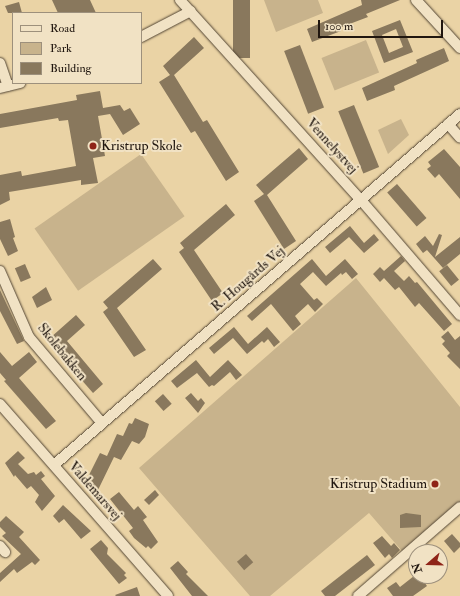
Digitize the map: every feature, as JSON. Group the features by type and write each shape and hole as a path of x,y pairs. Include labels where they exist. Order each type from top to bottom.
{"street":[{"name":"Vennelystvej","path":"180,0 361,200 460,315"},
{"path":"416,0 460,48"},
{"path":"142,36 191,12"},
{"path":"0,63 4,87 16,84"},
{"name":"R. Hougårds Vej","path":"54,465 460,114"},
{"path":"448,124 460,138"},
{"name":"Skolebakken","path":"0,271 29,337 102,423"},
{"name":"Valdemarsvej","path":"0,404 168,596"},
{"path":"358,596 460,507"}],"green space":[{"path":"264,0 318,0 323,13 276,32"},
{"path":"366,40 379,72 335,90 321,58"},
{"path":"401,119 409,135 388,154 378,130"},
{"path":"141,154 185,216 78,291 35,229"},
{"path":"356,278 460,407 460,502 410,544 408,544 408,546 402,551 369,513 270,596 250,596 139,468"}],"building":[{"path":"52,0 90,0 96,12 58,12"},
{"path":"233,0 250,0 250,58 233,58"},
{"path":"361,0 400,0 366,14 368,17 339,28 341,31 312,42 307,29 362,5"},
{"path":"19,2 22,12 8,13 5,6"},
{"path":"400,20 413,52 384,63 372,31","holes":["396,29 403,47 389,53 382,35"]},
{"path":"194,37 204,48 174,75 203,122 207,120 239,172 226,181 195,131 191,133 159,82 170,75 163,66"},
{"path":"300,45 324,108 308,114 284,51"},
{"path":"444,48 449,61 394,86 395,90 367,101 362,88 417,63 416,60"},
{"path":"100,91 103,108 120,105 124,111 130,108 140,124 123,135 110,114 98,116 105,156 93,158 98,183 81,185 81,180 9,192 10,200 0,205 0,175 21,171 22,176 76,166 68,120 59,121 58,118 0,128 0,114 77,100 76,95"},
{"path":"354,105 379,167 363,173 338,111"},
{"path":"299,148 308,159 267,195 296,241 284,249 254,201 264,194 256,185"},
{"path":"444,149 460,167 460,199 439,174 435,178 427,169 431,166 428,162"},
{"path":"397,184 427,218 417,226 387,193"},
{"path":"226,204 235,215 194,250 223,293 212,301 179,252 184,248 180,243"},
{"path":"10,219 15,237 13,238 18,251 8,256 0,239 0,222"},
{"path":"350,226 364,243 374,234 379,240 364,253 349,237 330,253 325,247"},
{"path":"439,234 442,235 435,257 460,237 460,254 443,268 427,250 423,253 416,244 425,236 433,246"},
{"path":"401,256 405,261 394,271 404,281 409,276 415,283 417,282 452,324 444,331 419,303 415,307 399,287 395,290 384,278 380,282 373,274 380,267 384,271"},
{"path":"153,259 162,269 117,308 146,350 134,357 103,312 108,308 103,302"},
{"path":"312,259 326,276 345,259 358,274 352,279 346,272 342,275 341,273 326,286 313,272 300,284 314,300 317,298 323,304 315,312 308,304 295,316 301,324 293,331 271,304 252,321 247,316"},
{"path":"25,264 31,278 21,282 15,268"},
{"path":"447,265 459,280 451,286 439,271"},
{"path":"46,287 52,300 37,308 32,297"},
{"path":"0,290 24,341 17,344 0,311"},
{"path":"76,315 85,325 67,341 103,384 93,393 51,345 53,343 50,338"},
{"path":"234,327 248,344 267,327 280,342 274,347 268,339 264,343 262,341 247,354 233,338 214,354 209,348"},
{"path":"448,331 455,340 460,336 460,369 447,356 450,353 442,344 445,341 441,337"},
{"path":"0,352 12,366 29,352 37,362 19,378 56,421 46,429 4,381 6,380 0,373"},
{"path":"196,360 210,377 228,360 242,375 236,380 230,372 214,386 212,385 209,387 197,373 177,388 171,381"},
{"path":"191,393 198,401 201,398 205,403 198,413 185,398"},
{"path":"163,394 172,404 164,411 155,401"},
{"path":"135,418 149,424 145,437 139,444 132,441 121,460 114,457 98,490 89,486 90,483 86,481 100,453 107,456 117,434 123,436 129,423 132,424"},
{"path":"18,451 25,458 18,464 28,474 34,472 36,475 41,471 45,476 41,479 55,496 42,511 35,502 39,495 31,486 27,489 15,475 14,477 5,463"},
{"path":"155,490 159,495 149,505 144,500"},
{"path":"119,492 134,510 138,506 147,517 143,520 158,542 151,549 148,546 146,548 134,538 129,531 133,528 110,499"},
{"path":"63,505 91,531 81,539 64,519 59,523 53,516"},
{"path":"406,513 421,515 421,527 400,528 400,515"},
{"path":"6,516 24,532 19,537 40,560 35,565 32,562 17,573 14,569 0,582 0,573 21,554 2,536 6,533 0,527 0,522"},
{"path":"452,534 460,543 460,547 454,553 444,541"},
{"path":"382,536 391,546 394,543 400,550 392,558 389,554 385,558 373,543"},
{"path":"101,540 108,548 107,554 126,573 124,575 127,578 119,584 90,549"},
{"path":"246,554 253,562 244,570 237,562"},
{"path":"367,555 375,565 335,596 325,596 321,591"},
{"path":"178,561 188,572 186,574 208,596 192,596 170,568"},
{"path":"408,581 408,584 426,584 427,586 413,596 393,596 387,588 396,582 400,587"},
{"path":"137,587 140,596 115,595"}],"place":[{"name":"Kristrup Skole","path":"93,146"},
{"name":"Kristrup Stadium","path":"435,484"}]}
